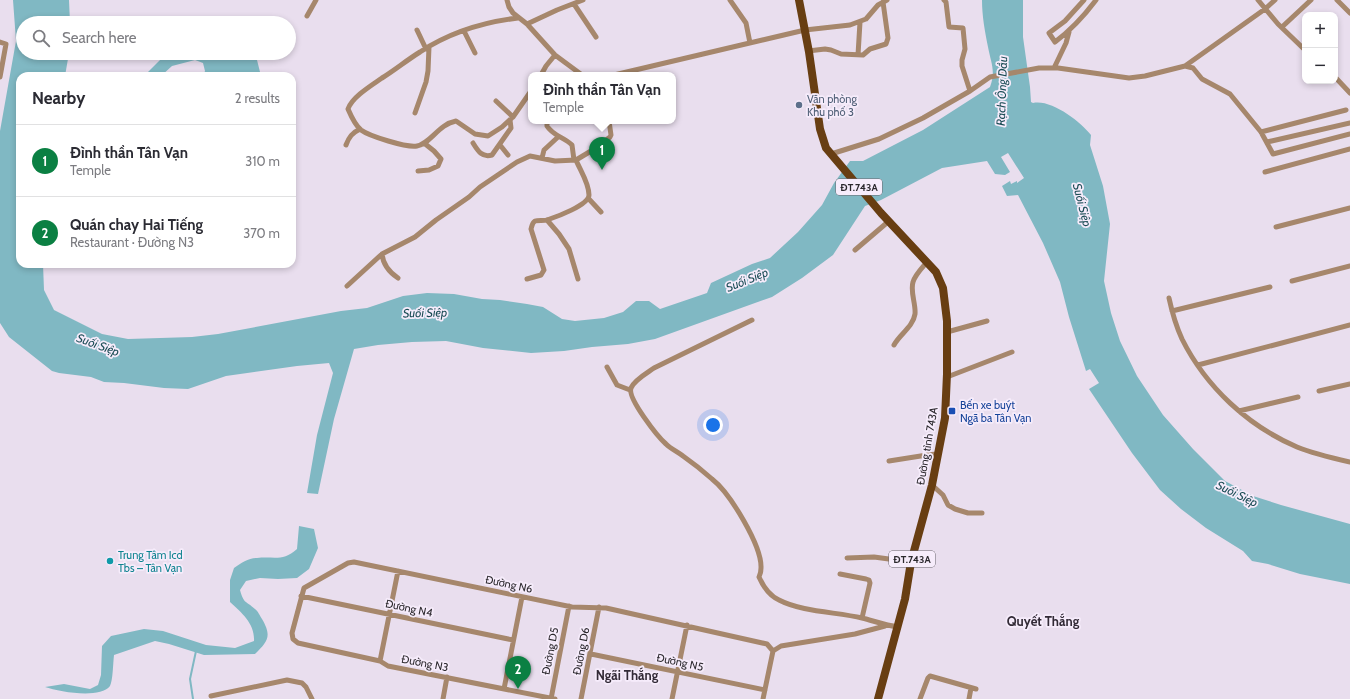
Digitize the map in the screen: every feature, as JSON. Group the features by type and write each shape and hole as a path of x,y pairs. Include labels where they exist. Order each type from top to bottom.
{"main road":[{"path":"799,0 820,129 826,148 833,157"},
{"name":"Đường tỉnh 743A","path":"833,157 881,213 936,272 943,288 947,321 945,418 932,485 911,562 905,599 878,699"}],"street":[{"path":"307,16 316,0"},
{"path":"507,0 509,7 518,18 527,24 555,55 578,72"},
{"path":"527,24 583,0"},
{"path":"730,0 746,23 750,43"},
{"path":"944,0 946,2 949,27 963,28 965,49 962,66 970,90"},
{"path":"1084,0 1065,21 1049,33 1055,42 1069,32 1096,0"},
{"path":"1258,0 1303,48"},
{"path":"833,157 879,139 923,118 990,77 1039,68 1054,68 1129,78 1145,76 1185,66 1200,57 1275,0"},
{"path":"1282,27 1311,0"},
{"path":"1337,0 1350,13"},
{"path":"627,72 804,30 850,25 866,19 878,5 885,1 888,38 886,44 870,49 863,55 841,54 825,49 808,51"},
{"path":"574,4 596,37"},
{"path":"518,18 504,20 464,31 427,48 365,89 348,109 360,129 374,137 395,143 417,146 424,143 450,122 456,121 475,134 488,136 512,119 528,95"},
{"path":"858,55 860,22"},
{"path":"415,113 426,82 428,71 427,48 417,30"},
{"path":"464,31 475,53"},
{"path":"1054,68 1066,43 1069,32"},
{"path":"0,42 6,44 0,77"},
{"path":"543,72 555,55"},
{"path":"1185,66 1193,68 1202,79 1230,94 1261,132 1274,154 1350,134"},
{"path":"1338,80 1350,93"},
{"path":"473,143 481,154 487,156 492,155 511,128 512,119 496,101"},
{"path":"1261,132 1346,110"},
{"path":"1267,142 1350,123"},
{"path":"527,279 541,275 544,270 531,229 532,224 535,221 547,220 583,204 589,195 586,184 575,160 572,145 558,137 547,127 547,124"},
{"path":"347,286 382,254 415,237 469,197 480,187 517,162 530,156 555,161 575,160 596,148 610,137 609,124"},
{"path":"346,145 349,138 360,129"},
{"path":"542,158 544,150 558,137"},
{"path":"418,171 429,170 438,166 441,159 424,143"},
{"path":"500,145 508,156"},
{"path":"1265,172 1350,149"},
{"path":"588,198 601,212"},
{"path":"1276,227 1350,208"},
{"path":"547,220 569,249 578,279"},
{"path":"855,250 889,221"},
{"path":"382,254 383,260 389,271 398,278"},
{"path":"894,345 899,337 906,332 913,319 915,306 912,283 927,262"},
{"path":"1292,281 1350,266"},
{"path":"1172,311 1270,288"},
{"path":"1168,298 1183,340 1198,365 1212,384 1240,411 1252,421 1296,447 1350,462"},
{"path":"630,390 642,376 654,368 752,320"},
{"path":"947,332 987,320"},
{"path":"1198,365 1350,325"},
{"path":"947,377 1012,352"},
{"path":"607,367 617,385 630,390"},
{"path":"1319,391 1350,384"},
{"path":"630,390 632,398 655,432 666,444 686,457 714,480 729,497 743,519 758,551 761,569 759,577 770,594 777,600 787,604 862,618 886,626 898,627"},
{"path":"1240,411 1298,397"},
{"path":"889,461 937,454"},
{"path":"932,485 943,495 948,505 955,509 968,513 982,512"},
{"path":"847,558 874,557 911,562"},
{"name":"Đường N6","path":"293,639 292,633 304,588 348,563 354,562 569,606 599,608 687,625 767,644 773,650"},
{"path":"380,661 398,571"},
{"path":"840,574 869,580 870,583 862,618"},
{"name":"Đường N4","path":"301,596 513,640"},
{"path":"504,689 522,597"},
{"name":"Đường D5","path":"552,699 569,606"},
{"name":"Đường D6","path":"581,699 599,608"},
{"path":"672,699 687,625"},
{"path":"763,699 773,650 781,646 855,634 886,626"},
{"name":"Đường N3","path":"293,639 298,643 380,661 388,666 552,699"},
{"name":"Đường N5","path":"591,654 765,690"},
{"path":"920,699 930,676 973,688 969,699"},
{"path":"443,699 447,677"},
{"path":"211,696 287,680 302,683 306,687 312,699"}],"water":[{"path":"13,0 69,0 70,16 16,16 16,41"},
{"path":"982,0 1023,0 1023,37 1031,102 1048,104 1065,112 1091,135 1090,145 1103,186 1110,224 1104,281 1111,313 1120,341 1137,376 1163,415 1193,449 1225,481 1253,496 1350,524 1350,584 1300,574 1268,564 1252,561 1243,551 1206,528 1181,509 1160,490 1132,453 1089,389 1099,383 1090,369 1086,371 1060,282 1043,243 1018,195 1007,196 1002,186 1010,181 1011,184 1017,181 1017,183 1024,178 1008,153 1001,157 1010,172 1005,175 995,174 987,161 942,168 881,200 865,206 833,255 802,278 772,297 655,339 628,344 531,353 483,348 446,341 412,342 354,349 334,419 318,494 307,493 317,435 333,373 329,363 226,376 188,389 164,388 104,382 91,377 52,371 9,337 0,323 0,131 16,41 16,60 68,60 66,72 16,72 16,268 43,268 44,290 54,310 102,334 128,339 192,337 218,334 341,311 367,308 403,296 427,293 454,294 543,307 562,319 575,321 604,318 623,312 636,301 649,301 660,309 707,293 711,283 752,264 770,258 798,232 822,205 834,183 850,161 863,161 923,130 990,87 993,72 984,24"},
{"path":"160,60 195,60 172,66 165,72 148,72"},
{"path":"195,60 257,60 260,72 205,72 203,63"},
{"path":"299,526 314,529 318,548 309,569 297,578 260,578 246,581 240,590 244,600 258,612 268,634 266,642 255,654 204,655 155,641 114,655 111,683 105,690 79,693 60,691 45,687 64,684 90,689 98,685 101,675 102,646 111,636 144,629 163,631 206,645 235,648 254,641 254,635 247,619 230,602 230,580 234,568 254,558 278,558 292,553 297,549"}],"waterway":[{"path":"193,699 190,679 196,651"}],"place":[{"name":"Văn phòng Khu phố 3","path":"799,105"},
{"name":"Đình thần Tân Vạn","path":"602,170"},
{"name":"Bến xe buýt Ngã ba Tân Vạn","path":"952,411"},
{"name":"Trung Tâm Icd Tbs – Tân Vạn","path":"110,561"},
{"name":"Quán chay Hai Tiếng","path":"518,689"}],"district":[{"name":"Quyết Thắng","path":"1043,621"},
{"name":"Ngãi Thắng","path":"627,675"}],"water label":[{"name":"Rạch Ông Dầu","path":"1002,91"},
{"name":"Suối Siệp","path":"1082,205"},
{"name":"Suối Siệp","path":"747,280"},
{"name":"Suối Siệp","path":"425,313"},
{"name":"Suối Siệp","path":"98,345"},
{"name":"Suối Siệp","path":"1237,494"}]}
